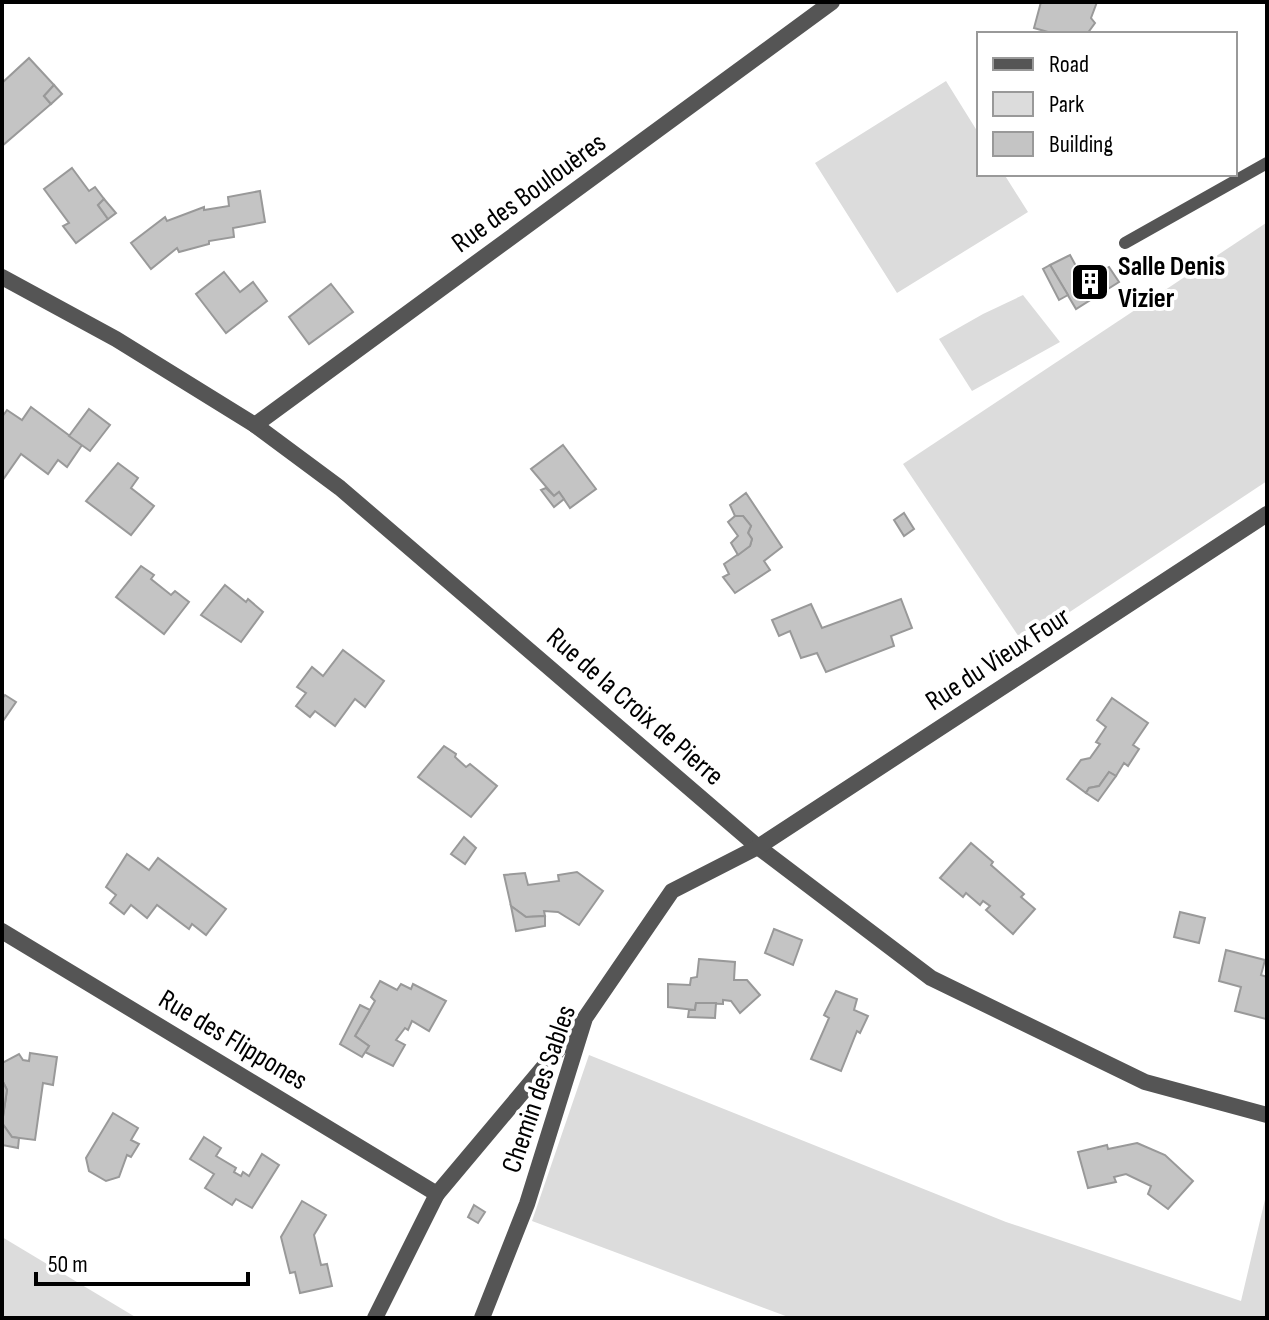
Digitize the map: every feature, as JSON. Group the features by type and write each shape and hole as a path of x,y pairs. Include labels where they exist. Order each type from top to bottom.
{"street":[{"name":"Rue des Boulouères","path":"255,425 832,2"},
{"name":"Rue de la Croix de Pierre","path":"2,277 116,339 255,425 340,488 758,847 931,978 1145,1082 1267,1115"},
{"name":"Rue du Vieux Four","path":"758,847 1267,514"},
{"name":"Chemin des Sables","path":"482,1318 527,1204 585,1018 672,891 758,847"},
{"name":"Rue des Flippones","path":"2,931 437,1194"},
{"path":"375,1318 437,1194 585,1018"}],"lane":[{"path":"1125,243 1267,163"}],"green space":[{"path":"946,81 977,131 977,176 1005,176 1028,212 897,293 815,163"},
{"path":"1266,223 1267,481 1023,643 903,464"},
{"path":"1023,295 1060,342 972,391 939,339"},
{"path":"589,1055 1006,1222 1241,1301 1267,1191 1267,1318 791,1318 532,1221"},
{"path":"2,1237 137,1318 2,1318"}],"building":[{"path":"1041,2 1097,2 1091,18 1095,23 1088,32 1048,32 1034,28"},
{"path":"29,58 54,85 44,96 51,104 2,146 2,83"},
{"path":"54,85 62,94 51,104 44,96"},
{"path":"72,168 89,191 95,187 104,199 98,205 108,219 76,243 63,226 69,223 44,189"},
{"path":"260,191 265,222 233,228 234,237 209,241 209,244 179,252 177,248 151,269 131,243 165,217 167,221 204,207 204,210 229,206 228,197"},
{"path":"104,199 116,213 108,219 98,205"},
{"name":"Salle Denis Vizier","path":"1070,255 1084,281 1109,267 1119,282 1076,309 1050,265"},
{"path":"1050,265 1068,295 1059,300 1043,269"},
{"path":"224,272 240,292 253,282 267,301 226,333 196,294"},
{"path":"331,284 353,312 309,344 289,317"},
{"path":"31,407 82,445 67,467 58,460 48,474 21,454 2,481 2,417 7,410 22,420"},
{"path":"89,409 110,425 90,451 69,436"},
{"path":"563,445 596,489 570,508 559,492 554,496 531,469"},
{"path":"118,463 138,478 131,488 154,506 131,535 86,501"},
{"path":"546,488 554,496 559,492 564,499 554,507 541,490"},
{"path":"746,493 782,547 764,561 770,570 735,593 723,577 729,574 724,564 750,546 752,539 748,533 751,526 743,516 735,516 730,505"},
{"path":"904,513 914,529 904,536 894,520"},
{"path":"735,516 743,516 751,526 748,533 752,539 750,546 738,555 731,543 738,536 728,522"},
{"path":"141,566 154,575 151,579 171,595 175,591 189,602 164,634 116,597"},
{"path":"225,585 263,612 241,642 201,615"},
{"path":"901,599 912,628 891,636 894,646 826,672 817,653 801,658 790,631 779,636 772,620 811,604 822,628"},
{"path":"343,650 384,681 365,707 355,699 335,726 315,711 310,717 296,706 306,693 297,687 312,667 323,676"},
{"path":"5,695 16,702 3,721 2,699"},
{"path":"1112,698 1148,723 1133,745 1139,749 1128,766 1124,763 1116,776 1109,772 1099,786 1089,788 1086,793 1067,779 1081,760 1090,758 1100,744 1096,742 1106,727 1097,720"},
{"path":"444,746 456,754 455,757 466,767 470,764 497,786 471,817 418,777"},
{"path":"1109,772 1116,776 1098,801 1086,793 1089,788 1099,786"},
{"path":"464,837 476,848 465,864 451,854"},
{"path":"971,843 993,862 991,865 1024,894 1021,897 1035,909 1013,934 986,910 990,906 983,901 980,905 966,893 963,897 940,878"},
{"path":"127,854 149,870 158,858 226,909 206,935 192,924 189,929 157,905 147,918 131,905 124,914 110,903 116,895 106,887"},
{"path":"577,872 603,891 579,925 558,912 544,911 545,916 526,917 511,906 504,875 525,873 528,885 559,881 558,875"},
{"path":"511,906 526,917 545,916 545,926 516,931"},
{"path":"1180,912 1205,918 1199,943 1174,937"},
{"path":"774,929 802,940 793,965 765,953"},
{"path":"1226,950 1265,960 1261,975 1267,977 1266,1019 1235,1011 1241,987 1219,981"},
{"path":"699,959 735,962 734,980 747,980 760,995 740,1013 731,1001 723,1000 723,1004 696,1003 695,1010 668,1007 668,984 690,985 691,978 697,977"},
{"path":"380,981 397,990 401,984 411,989 413,984 446,1001 429,1031 412,1021 408,1030 405,1028 396,1040 405,1045 393,1066 365,1052 369,1046 355,1036 375,1001 371,997"},
{"path":"836,991 857,999 854,1010 868,1016 860,1033 857,1031 841,1071 811,1059 829,1018 824,1015"},
{"path":"696,1003 716,1003 715,1018 688,1017 689,1010 695,1010"},
{"path":"360,1005 370,1010 355,1036 369,1046 362,1057 340,1044"},
{"path":"30,1053 57,1057 53,1085 43,1083 35,1140 12,1137 2,1123 7,1090 2,1080 2,1063 19,1054 23,1060 29,1061"},
{"path":"2,1080 7,1090 2,1123"},
{"path":"113,1113 138,1128 131,1140 139,1144 131,1157 127,1155 119,1177 106,1181 89,1171 86,1158"},
{"path":"2,1123 12,1137 19,1138 18,1148 2,1145"},
{"path":"204,1137 221,1148 216,1156 236,1168 234,1172 241,1176 243,1172 249,1176 262,1154 279,1165 252,1208 236,1199 232,1205 205,1188 214,1174 190,1159"},
{"path":"1137,1143 1165,1155 1193,1181 1168,1209 1148,1194 1151,1186 1126,1174 1114,1177 1116,1182 1088,1188 1078,1152 1107,1145 1108,1149"},
{"path":"302,1201 326,1215 314,1235 321,1265 327,1264 332,1286 300,1293 295,1272 290,1273 281,1237"},
{"path":"474,1205 485,1212 478,1223 468,1217"}],"place":[{"name":"Salle Denis Vizier","path":"1090,282"}]}
